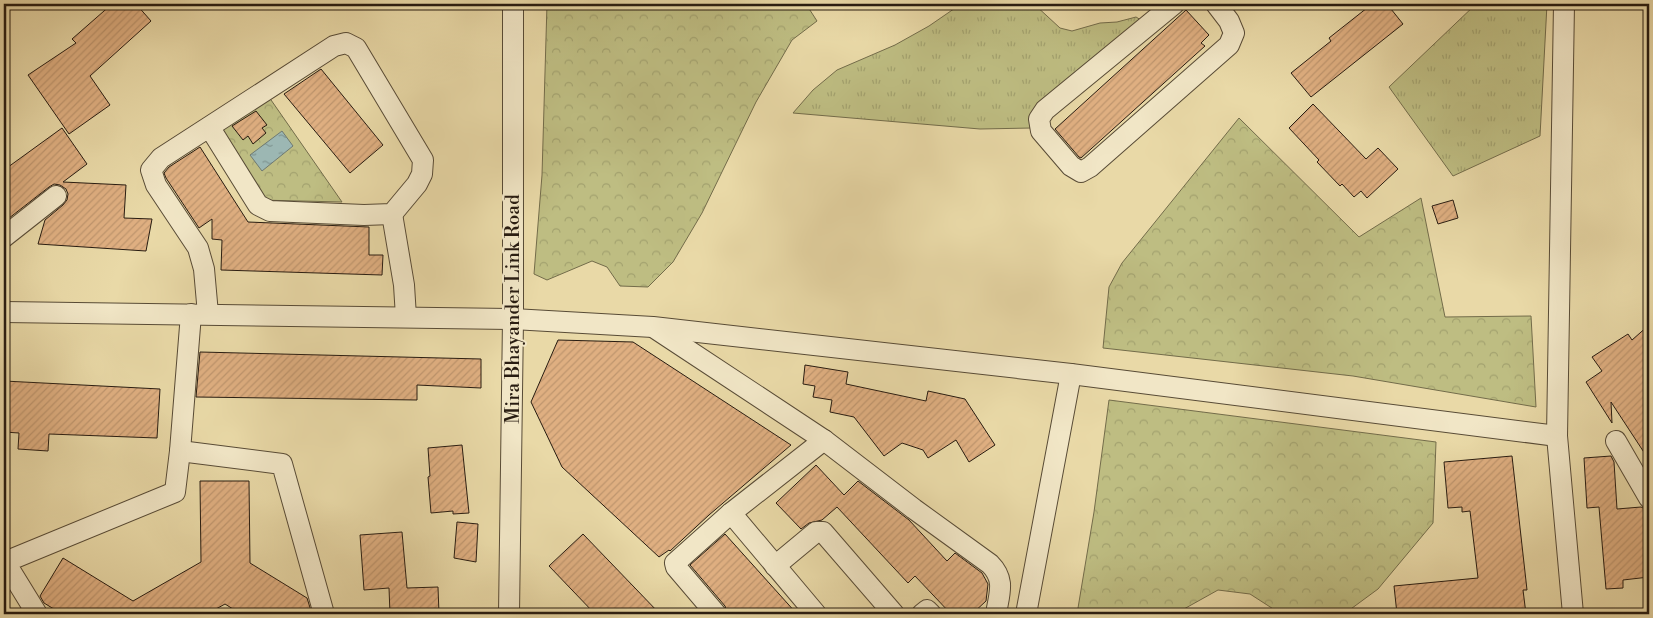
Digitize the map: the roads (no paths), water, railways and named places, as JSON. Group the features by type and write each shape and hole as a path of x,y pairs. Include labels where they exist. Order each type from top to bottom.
{"street":[{"name":"Mira Bhayander Link Road","path":"509,614 513,319 513,4"},
{"path":"1174,4 1045,110 1039,119 1041,131 1071,166 1081,172 1090,167 1229,45 1234,33 1229,21 1216,4"},
{"path":"1564,4 1557,436 1573,614"},
{"path":"37,614 4,562 175,492 200,314 204,268 198,248 156,185 151,170 161,158 334,46 346,43 356,48 423,160 422,174 418,184 392,214 364,215 270,211 258,205 210,128"},
{"path":"4,237 56,196"},
{"path":"392,214 404,285 406,317"},
{"path":"4,312 513,319 653,327 1071,374 1557,436"},
{"path":"653,327 824,440 990,564 996,570 1001,584 996,614"},
{"path":"1026,614 1071,374"},
{"path":"716,614 675,563 730,513 824,440"},
{"path":"1616,441 1649,498"},
{"path":"180,451 282,464 324,614"},
{"path":"730,513 816,614"},
{"path":"775,566 816,532 823,532 894,614"},
{"path":"922,614 927,610 931,614"}],"water":[{"path":"282,131 293,146 262,171 250,155"}]}
